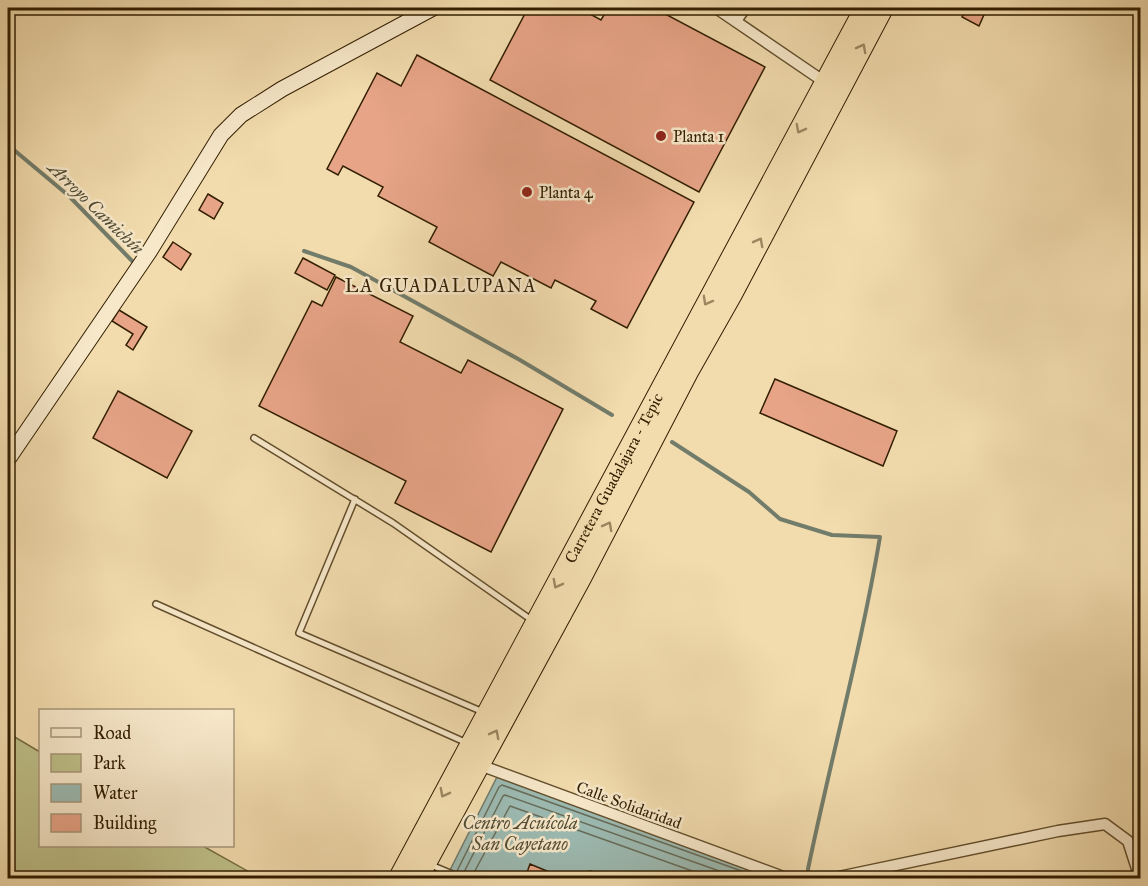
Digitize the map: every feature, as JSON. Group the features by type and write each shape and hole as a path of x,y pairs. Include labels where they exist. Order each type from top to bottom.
{"highway":[{"path":"834,85 865,8"},
{"path":"834,85 884,8"},
{"name":"Carretera Guadalajara - Tepic","path":"422,871 487,713 682,365 834,85"},
{"name":"Carretera Guadalajara - Tepic","path":"399,879 470,756 581,578 682,365"}],"street":[{"path":"8,459 149,252 221,135 241,116 282,89 433,8"},
{"path":"716,8 834,85"},
{"path":"736,21 744,8"},
{"name":"Calle Solidaridad","path":"470,756 786,879"},
{"path":"834,879 1059,831 1105,824 1128,841 1140,878"}],"lane":[{"path":"254,438 355,499 536,623"},
{"path":"355,499 299,633 487,713"},
{"path":"156,604 470,756"},
{"path":"422,871 462,879"},
{"path":"585,879 590,874 601,879"}],"green space":[{"path":"8,733 39,751 39,847 205,847 260,878 8,878"}],"water":[{"name":"Centro Acuícola San Cayetano","path":"497,777 779,878 446,878"}],"building":[{"name":"Planta 1","path":"528,8 579,8 601,20 608,8 654,8 765,67 699,192 490,80"},
{"path":"967,8 987,8 979,26 962,17"},
{"name":"Planta 4","path":"417,55 694,202 627,328 591,309 596,301 555,280 551,288 501,262 493,276 429,242 437,227 378,196 383,187 343,166 338,175 327,169 377,73 401,86"},
{"path":"208,194 223,203 214,219 199,210"},
{"path":"173,242 191,254 181,270 163,257"},
{"path":"303,258 335,275 327,290 295,273"},
{"path":"336,277 413,316 400,342 461,373 468,360 563,409 491,552 395,503 406,481 259,406 312,301 322,306"},
{"path":"119,310 147,327 133,350 126,345 133,334 112,321"},
{"path":"775,379 897,431 883,466 760,413"},
{"path":"118,391 192,431 167,478 93,438"},
{"path":"530,864 554,874 552,878 525,878"}],"waterway":[{"name":"Arroyo Camichín","path":"8,145 69,196 136,265"},
{"path":"304,251 351,267 520,360 612,415"},
{"path":"672,442 749,492 780,519 832,535 880,537 864,621 808,869 808,878"}],"place":[{"name":"Planta 1","path":"661,136"},
{"name":"Planta 4","path":"527,192"}],"district":[{"name":"LA GUADALUPANA","path":"441,286"}]}
